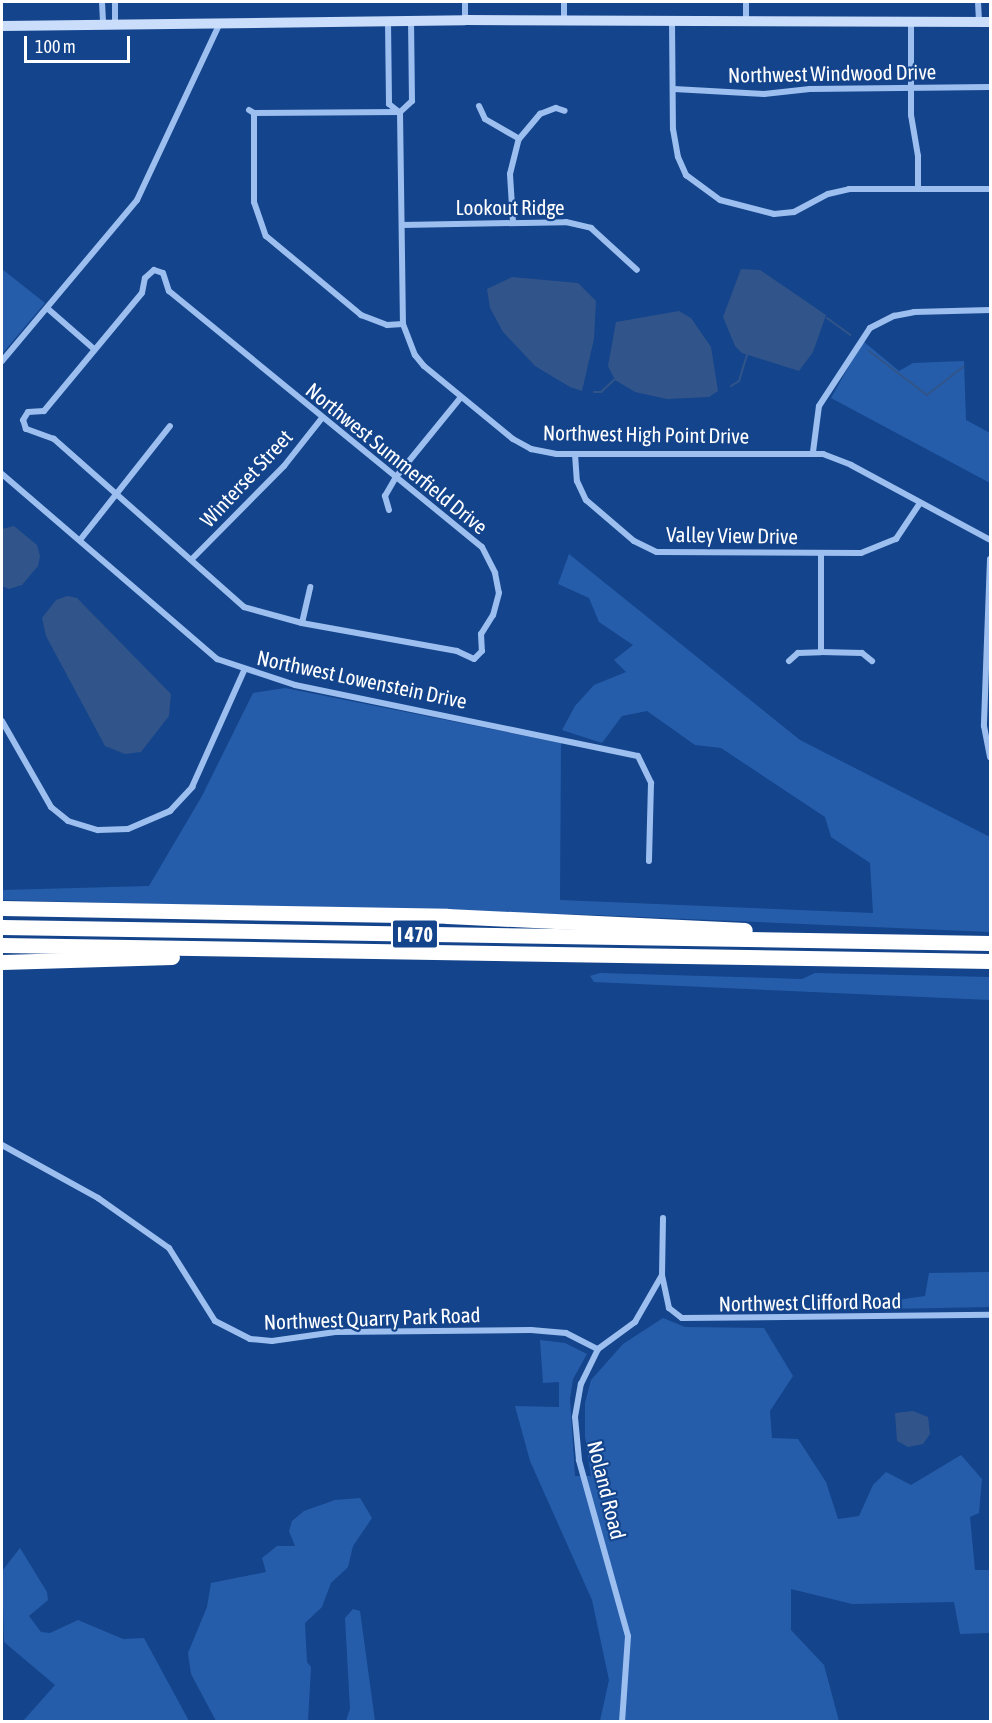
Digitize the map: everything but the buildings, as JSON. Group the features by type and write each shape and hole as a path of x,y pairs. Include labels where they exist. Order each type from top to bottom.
{"highway":[{"path":"2,908 447,916 789,932 828,941"},
{"name":"I 470","path":"2,927 990,943"},
{"name":"I 470","path":"2,945 990,961"},
{"path":"2,962 306,950"}],"main road":[{"path":"2,26 411,20 985,22"}],"street":[{"path":"102,2 103,24"},
{"path":"115,2 115,24"},
{"path":"465,2 465,20"},
{"path":"564,2 564,21"},
{"path":"746,2 746,20"},
{"path":"978,2 985,22"},
{"name":"Northwest High Point Drive","path":"411,20 412,101 400,112 404,324 415,355 461,397 522,445 548,453 813,452 851,465 990,540"},
{"name":"Northwest High Point Drive","path":"388,21 389,104 400,112"},
{"path":"672,21 678,157 686,174 720,200 774,214 794,212 828,194 849,189 990,189"},
{"path":"2,361 137,200 220,22"},
{"path":"911,22 913,89 911,115 918,156 918,189"},
{"name":"Northwest Windwood Drive","path":"674,89 764,94 820,88 990,87"},
{"path":"479,106 485,119 519,139"},
{"path":"513,222 510,174 512,153 519,139 540,114 556,108 565,111"},
{"path":"400,112 252,111 254,202 266,236 361,315 387,325 404,324"},
{"name":"Lookout Ridge","path":"402,225 566,222 591,228 637,270"},
{"name":"Northwest Summerfield Drive","path":"154,270 163,273 169,291 322,418 482,547 489,559 499,593 493,615 481,634 482,651 474,659 465,658 457,651 302,623 243,607 192,559 54,439 26,429 23,420 28,412 44,411 142,293 145,278 154,270"},
{"path":"47,308 94,349"},
{"path":"813,452 819,406 870,328 894,316 915,312 990,310"},
{"path":"389,510 385,496 396,477 461,397"},
{"name":"Winterset Street","path":"192,559 284,466 322,418"},
{"path":"80,540 170,426"},
{"name":"Valley View Drive","path":"575,454 577,481 586,501 646,548 670,553 861,553 886,545 904,531 920,503"},
{"name":"Northwest Lowenstein Drive","path":"2,474 203,650 244,671 295,685 638,756 651,783 649,861"},
{"path":"821,553 821,652"},
{"path":"990,559 984,726 990,758"},
{"path":"302,623 310,587"},
{"path":"789,661 798,653 821,652 862,653 872,661"},
{"path":"2,721 51,807 68,821 98,830 128,829 170,811 192,787 244,671"},
{"name":"Northwest Quarry Park Road","path":"2,1145 98,1198 169,1248 215,1321 249,1339 272,1341 335,1332 531,1330 566,1334 598,1349"},
{"path":"598,1349 635,1322 662,1275 663,1218"},
{"name":"Northwest Clifford Road","path":"662,1275 669,1308 691,1320 990,1315"},
{"name":"Noland Road","path":"598,1349 577,1400 576,1438 628,1636 622,1722"}],"shaded area":[{"path":"2,269 45,303 2,354"},
{"path":"741,269 760,270 826,315 813,352 799,371 742,353 735,346 723,317"},
{"path":"512,277 578,283 596,301 594,339 582,391 570,387 535,366 503,332 490,308 487,289"},
{"path":"679,311 691,318 711,347 718,391 709,397 667,399 635,392 615,380 608,366 616,322"},
{"path":"863,341 899,371 913,363 964,361 966,420 990,433 990,483 831,398"},
{"path":"14,526 37,545 40,556 38,566 22,585 9,589 2,586 2,529"},
{"path":"569,554 800,740 990,837 990,932 592,915 2,900 2,890 149,886 202,796 253,693 285,688 561,743 560,900 873,913 870,863 831,837 825,817 721,748 695,745 647,711 622,716 602,743 562,730 575,706 594,685 626,672 614,660 633,645 599,622 589,598 558,584"},
{"path":"67,596 77,598 171,694 169,716 141,752 125,754 105,746 46,636 42,618 56,600"},
{"path":"600,973 802,979 815,973 990,977 990,1000 594,982 590,976"},
{"path":"990,1272 990,1307 834,1310 834,1300 891,1301 925,1296 929,1273"},
{"path":"663,1318 685,1327 764,1328 793,1376 770,1411 772,1438 798,1439 826,1482 838,1519 859,1516 873,1485 886,1472 911,1485 961,1455 982,1479 979,1513 970,1517 975,1570 990,1570 990,1633 960,1634 954,1602 852,1604 791,1589 791,1630 824,1665 839,1721 600,1721 609,1680 592,1600 530,1461 515,1406 559,1407 559,1382 543,1383 540,1340 565,1343 587,1354 573,1379 570,1399 575,1476 591,1476 585,1436 585,1403 591,1380 623,1344"},
{"path":"913,1411 928,1417 930,1434 923,1444 908,1447 897,1441 895,1413"},
{"path":"360,1498 372,1518 353,1546 348,1567 331,1583 322,1607 305,1623 307,1662 311,1667 308,1721 216,1721 191,1674 188,1653 207,1607 211,1583 266,1572 262,1558 277,1546 295,1546 289,1531 292,1521 304,1511 335,1500"},
{"path":"20,1548 47,1592 48,1600 29,1616 41,1632 50,1633 78,1620 123,1639 144,1638 189,1721 23,1721 55,1685 4,1642 2,1571"},
{"path":"353,1609 360,1611 375,1721 346,1721 350,1709 345,1618"}],"waterway":[{"path":"827,318 850,335"},
{"path":"869,351 927,395 963,367"},
{"path":"731,386 739,381 747,354"},
{"path":"594,392 601,392 614,380"}]}
